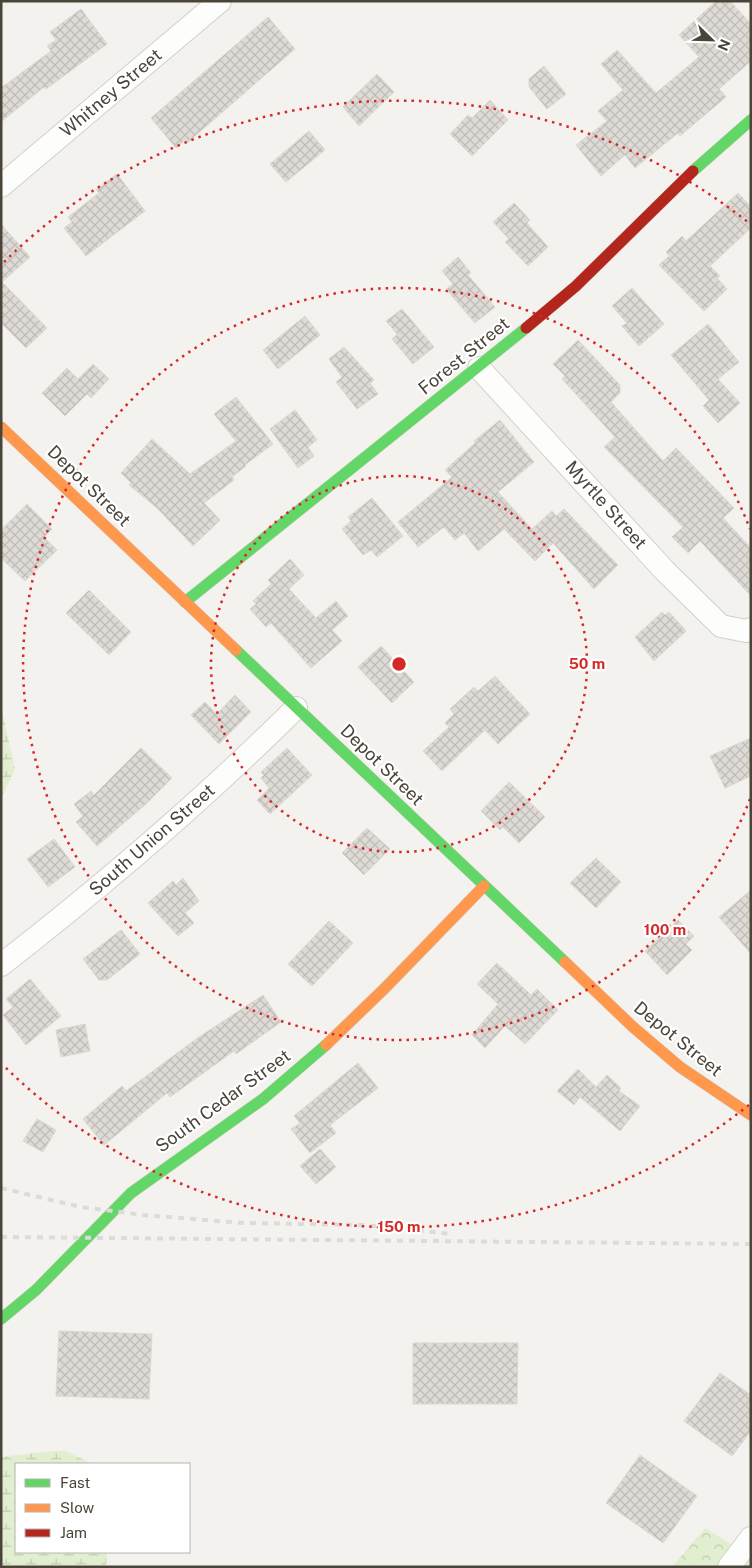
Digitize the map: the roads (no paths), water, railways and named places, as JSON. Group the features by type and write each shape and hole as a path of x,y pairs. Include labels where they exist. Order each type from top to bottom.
{"street":[{"name":"Whitney Street","path":"1,186 220,1"},
{"name":"Forest Street","path":"185,602 479,368 576,286 684,179 751,120"},
{"name":"Myrtle Street","path":"479,368 679,585 721,626 746,629"},
{"name":"Depot Street","path":"1,427 649,1042 697,1079 751,1115"},
{"name":"South Union Street","path":"1,965 99,888 241,761 296,708"},
{"name":"South Cedar Street","path":"1,1319 44,1283 99,1222 137,1189 170,1162 275,1089 341,1032 484,886"},
{"path":"729,1567 751,1538"}],"railway":[{"path":"1,1188 81,1207 143,1215 243,1223 363,1225 452,1234"},
{"path":"1,1237 751,1244"}]}
